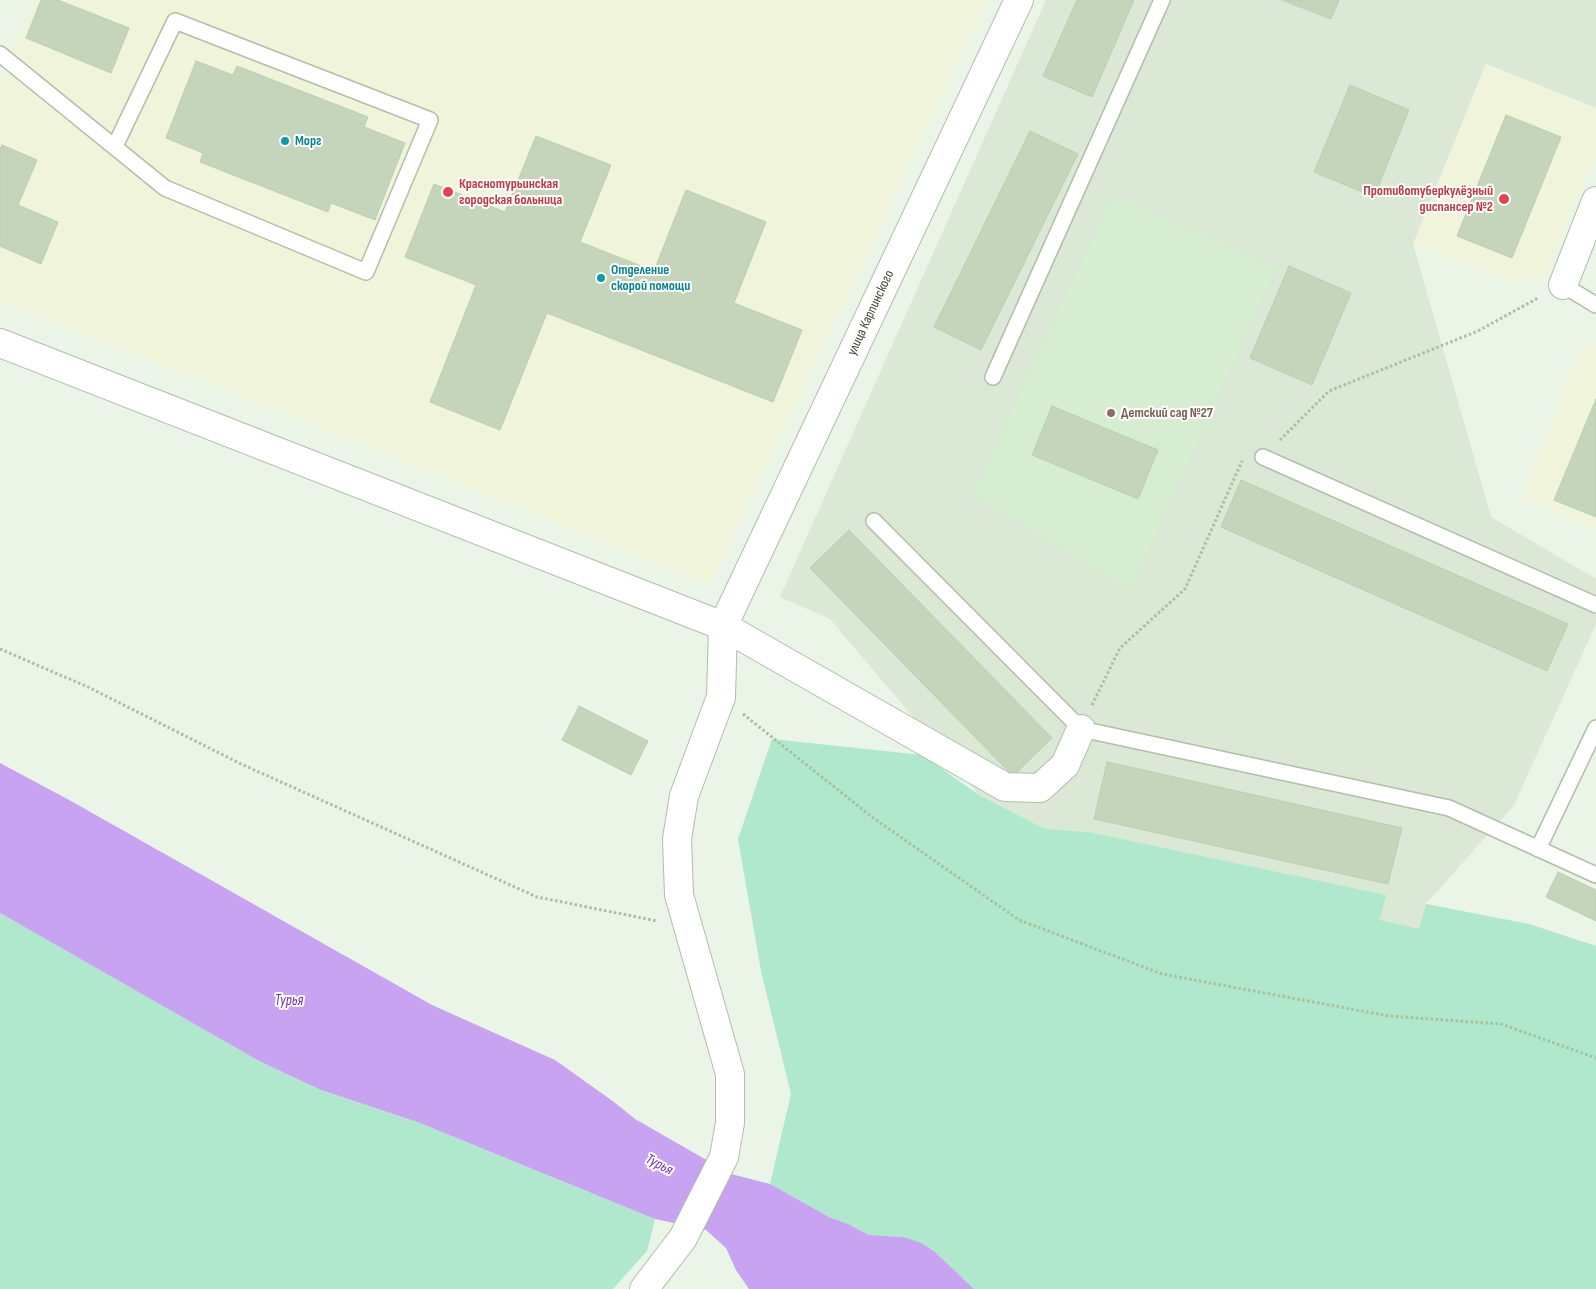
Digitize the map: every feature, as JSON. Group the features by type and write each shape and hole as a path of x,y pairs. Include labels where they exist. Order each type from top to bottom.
{"street":[{"name":"улица Карпинского","path":"723,626 1019,0"},
{"path":"1563,285 1596,201"},
{"path":"0,343 723,626 1005,787 1040,788 1065,765 1081,729"},
{"path":"644,1289 683,1238 724,1157 730,1123 730,1074 679,895 677,839 684,796 721,697 723,626"}],"lane":[{"path":"993,377 1162,0"},
{"path":"0,54 165,188 366,272 430,120 175,21 115,146"},
{"path":"1563,285 1596,305"},
{"path":"1263,457 1596,605"},
{"path":"874,521 1081,729 1449,808 1596,875"},
{"path":"1538,849 1596,728"}],"path":[{"path":"0,649 88,687 241,764 537,897 687,927"},
{"path":"721,697 872,817 1019,920 1162,974 1389,1016 1500,1024 1596,1058"}],"shaded area":[{"name":"Краснотурьинская городская больница","path":"34,0 988,0 710,585 0,301 0,83"},
{"path":"1046,0 1596,0 1596,108 1486,64 1413,244 1491,517 1596,579 1596,624 1514,805 1426,904 1420,930 1380,920 1385,895 1089,832 1045,829 979,795 830,619 780,597"},
{"name":"Противотуберкулёзный диспансер №2","path":"1486,64 1596,108 1596,153 1545,276 1518,284 1413,244"},
{"name":"Детский сад №27","path":"1113,194 1277,268 1131,591 972,495"},
{"path":"1583,342 1596,348 1596,530 1521,498"},
{"path":"772,739 922,755 979,795 1045,829 1089,832 1386,895 1380,920 1419,929 1426,904 1529,924 1596,946 1596,1289 974,1289 935,1252 904,1237 869,1235 829,1217 770,1184 791,1094 761,971 738,839"},
{"path":"0,913 259,1061 321,1090 420,1123 655,1219 647,1251 613,1289 0,1289"}],"water":[{"name":"Турья","path":"0,763 71,801 432,1005 555,1060 635,1119 731,1174 770,1184 829,1217 869,1235 904,1237 921,1243 935,1252 974,1289 749,1289 736,1270 726,1248 706,1230 655,1219 420,1123 321,1090 259,1061 0,913"}],"building":[{"path":"41,0 58,0 129,28 111,73 26,38"},
{"path":"1077,0 1134,0 1092,97 1043,76"},
{"path":"1282,0 1339,0 1331,19"},
{"name":"Морг","path":"196,61 233,75 237,66 368,117 364,127 405,143 375,220 331,203 328,212 200,162 203,153 166,138"},
{"path":"1350,85 1409,110 1374,197 1314,172"},
{"path":"1506,115 1561,137 1512,258 1457,236"},
{"path":"1030,131 1078,154 981,350 934,327"},
{"name":"Отделение скорой помощи","path":"536,136 611,165 580,242 654,271 686,190 766,222 734,303 802,330 773,402 547,313 500,430 430,402 476,285 405,257 434,184 505,212"},
{"path":"2,145 37,160 18,205 58,222 41,264 0,246 0,149"},
{"path":"1289,266 1351,293 1312,385 1250,358"},
{"path":"1596,399 1596,517 1554,500"},
{"path":"1052,406 1158,450 1138,499 1032,455"},
{"path":"1241,480 1568,624 1547,671 1221,527"},
{"path":"849,530 1052,738 1013,776 810,568"},
{"path":"579,706 648,741 631,775 562,740"},
{"path":"1107,762 1402,828 1388,884 1094,819"},
{"path":"1558,872 1596,890 1596,921 1546,897"}],"place":[{"name":"Морг","path":"285,141"},
{"name":"Краснотурьинская городская больница","path":"448,192"},
{"name":"Противотуберкулёзный диспансер №2","path":"1504,199"},
{"name":"Отделение скорой помощи","path":"601,278"},
{"name":"Детский сад №27","path":"1111,413"}]}
